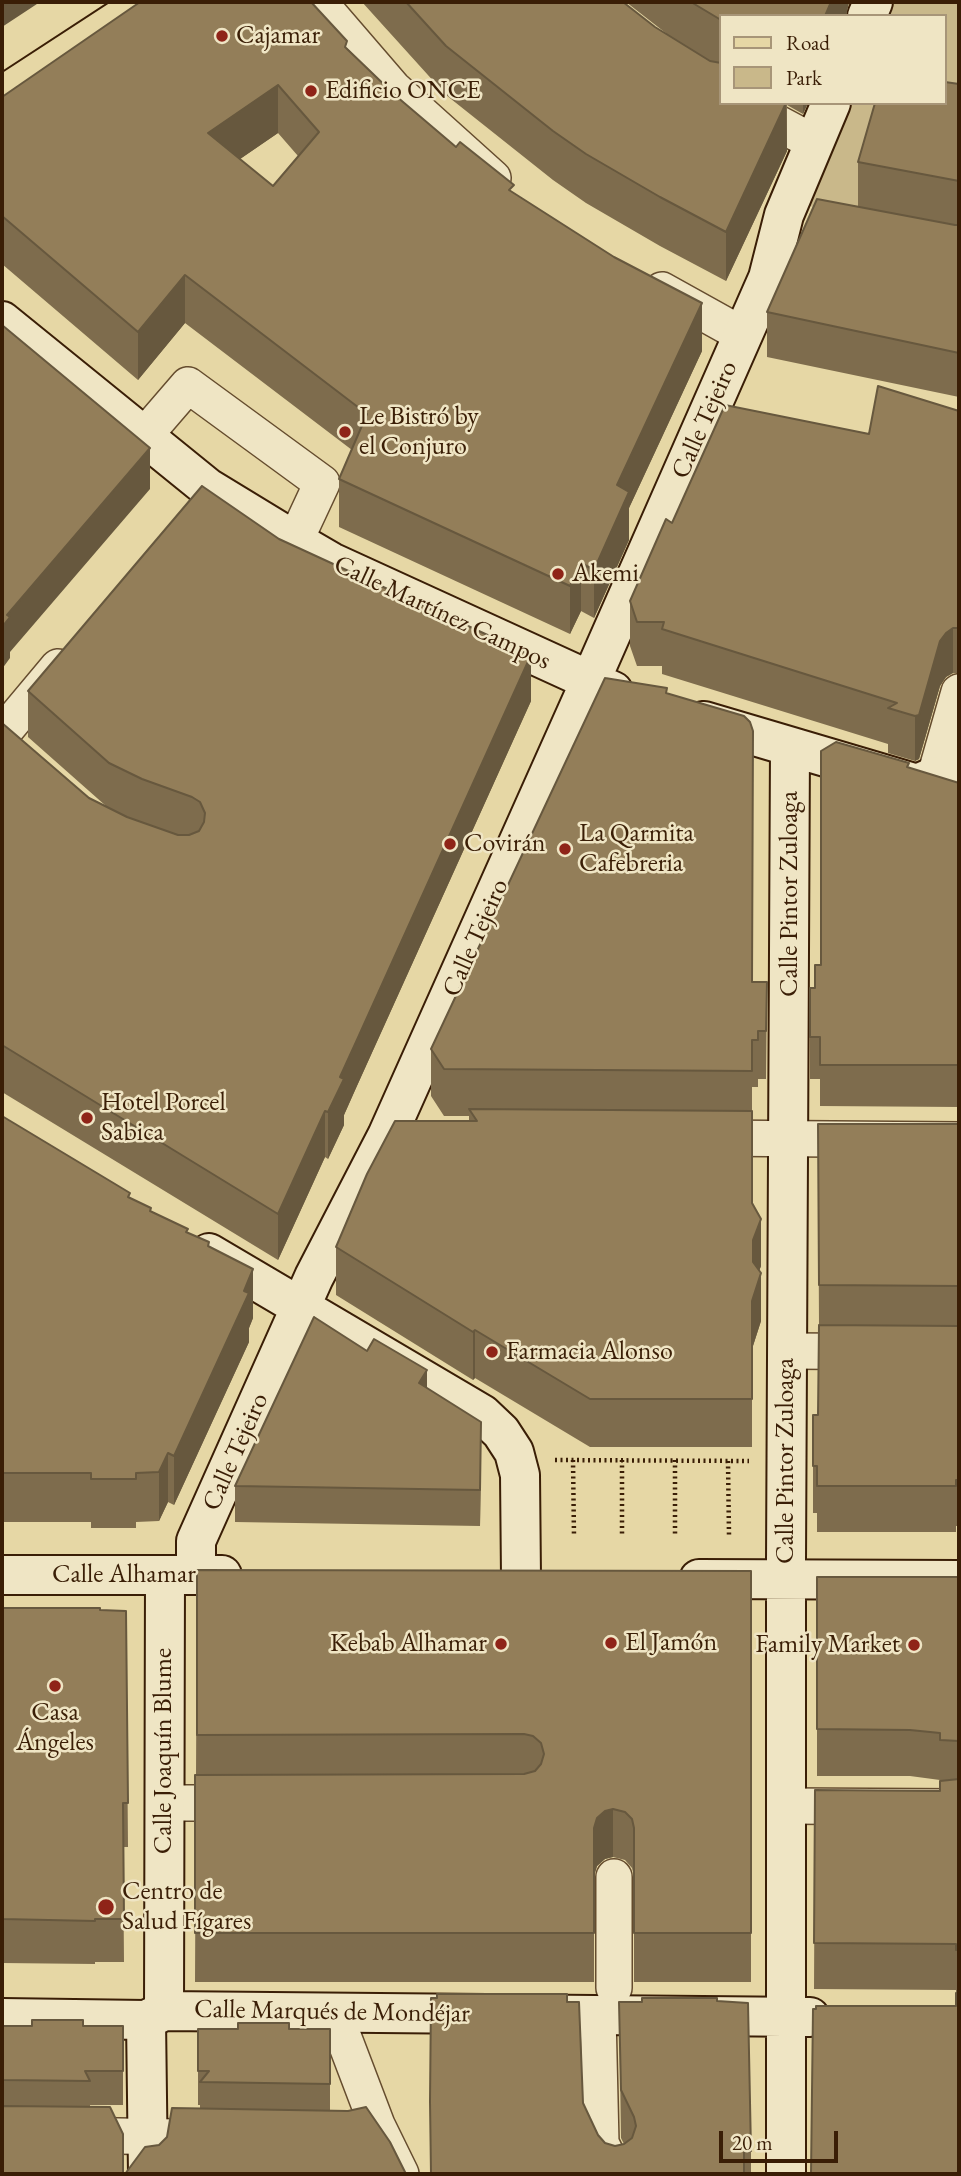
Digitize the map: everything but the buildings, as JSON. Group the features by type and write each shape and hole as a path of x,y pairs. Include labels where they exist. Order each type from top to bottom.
{"main road":[{"path":"2,96 146,2"}],"street":[{"path":"318,2 393,88 477,166 519,198"},
{"path":"744,105 800,135"},
{"name":"Calle Tejeiro","path":"180,1575 300,1307 403,1136 590,682 768,278 799,217 830,105"},
{"path":"629,272 743,335"},
{"name":"Calle Martínez Campos","path":"2,321 144,436 197,502 295,541 331,562 590,682 659,707 790,748 917,784 947,779"},
{"path":"144,436 188,385 322,483 295,541"},
{"path":"8,745 81,640"},
{"path":"947,779 959,692"},
{"name":"Calle Pintor Zuloaga","path":"786,2174 790,748"},
{"path":"678,1138 959,1140"},
{"path":"175,1233 482,1414 501,1432 513,1452 520,1475 521,1578"},
{"path":"787,1351 959,1352"},
{"name":"Calle Alhamar","path":"2,1575 251,1575"},
{"name":"Calle Joaquín Blume","path":"148,2174 147,2136 164,1803 180,1575"},
{"path":"481,1577 562,1578"},
{"path":"668,1578 959,1580"},
{"path":"164,1803 276,1803"},
{"path":"786,1806 959,1807"},
{"path":"614,1877 601,2143 616,2174"},
{"name":"Calle Marqués de Mondéjar","path":"2,2018 334,2012 606,2002 786,2016 844,2017"},
{"path":"334,2012 362,2132 401,2174"},
{"path":"2,2134 212,2137"}],"path":[{"path":"547,1460 761,1461"},
{"path":"573,1460 574,1536"},
{"path":"622,1460 622,1536"},
{"path":"675,1460 675,1536"},
{"path":"728,1461 729,1535"}],"green space":[{"path":"885,2 959,2 959,129 856,215 799,204 841,105 947,105 947,14 880,14"}],"place":[{"name":"Cajamar","path":"222,36"},
{"name":"Edificio ONCE","path":"311,91"},
{"name":"Le Bistró by el Conjuro","path":"345,432"},
{"name":"Akemi","path":"558,574"},
{"name":"Covirán","path":"450,844"},
{"name":"La Qarmita Cafebreria","path":"565,849"},
{"name":"Hotel Porcel Sabica","path":"87,1118"},
{"name":"Farmacia Alonso","path":"492,1352"},
{"name":"El Jamón","path":"611,1643"},
{"name":"Kebab Alhamar","path":"501,1644"},
{"name":"Family Market","path":"914,1645"},
{"name":"Casa Ángeles","path":"55,1686"},
{"name":"Centro de Salud Fígares","path":"106,1907"}]}
